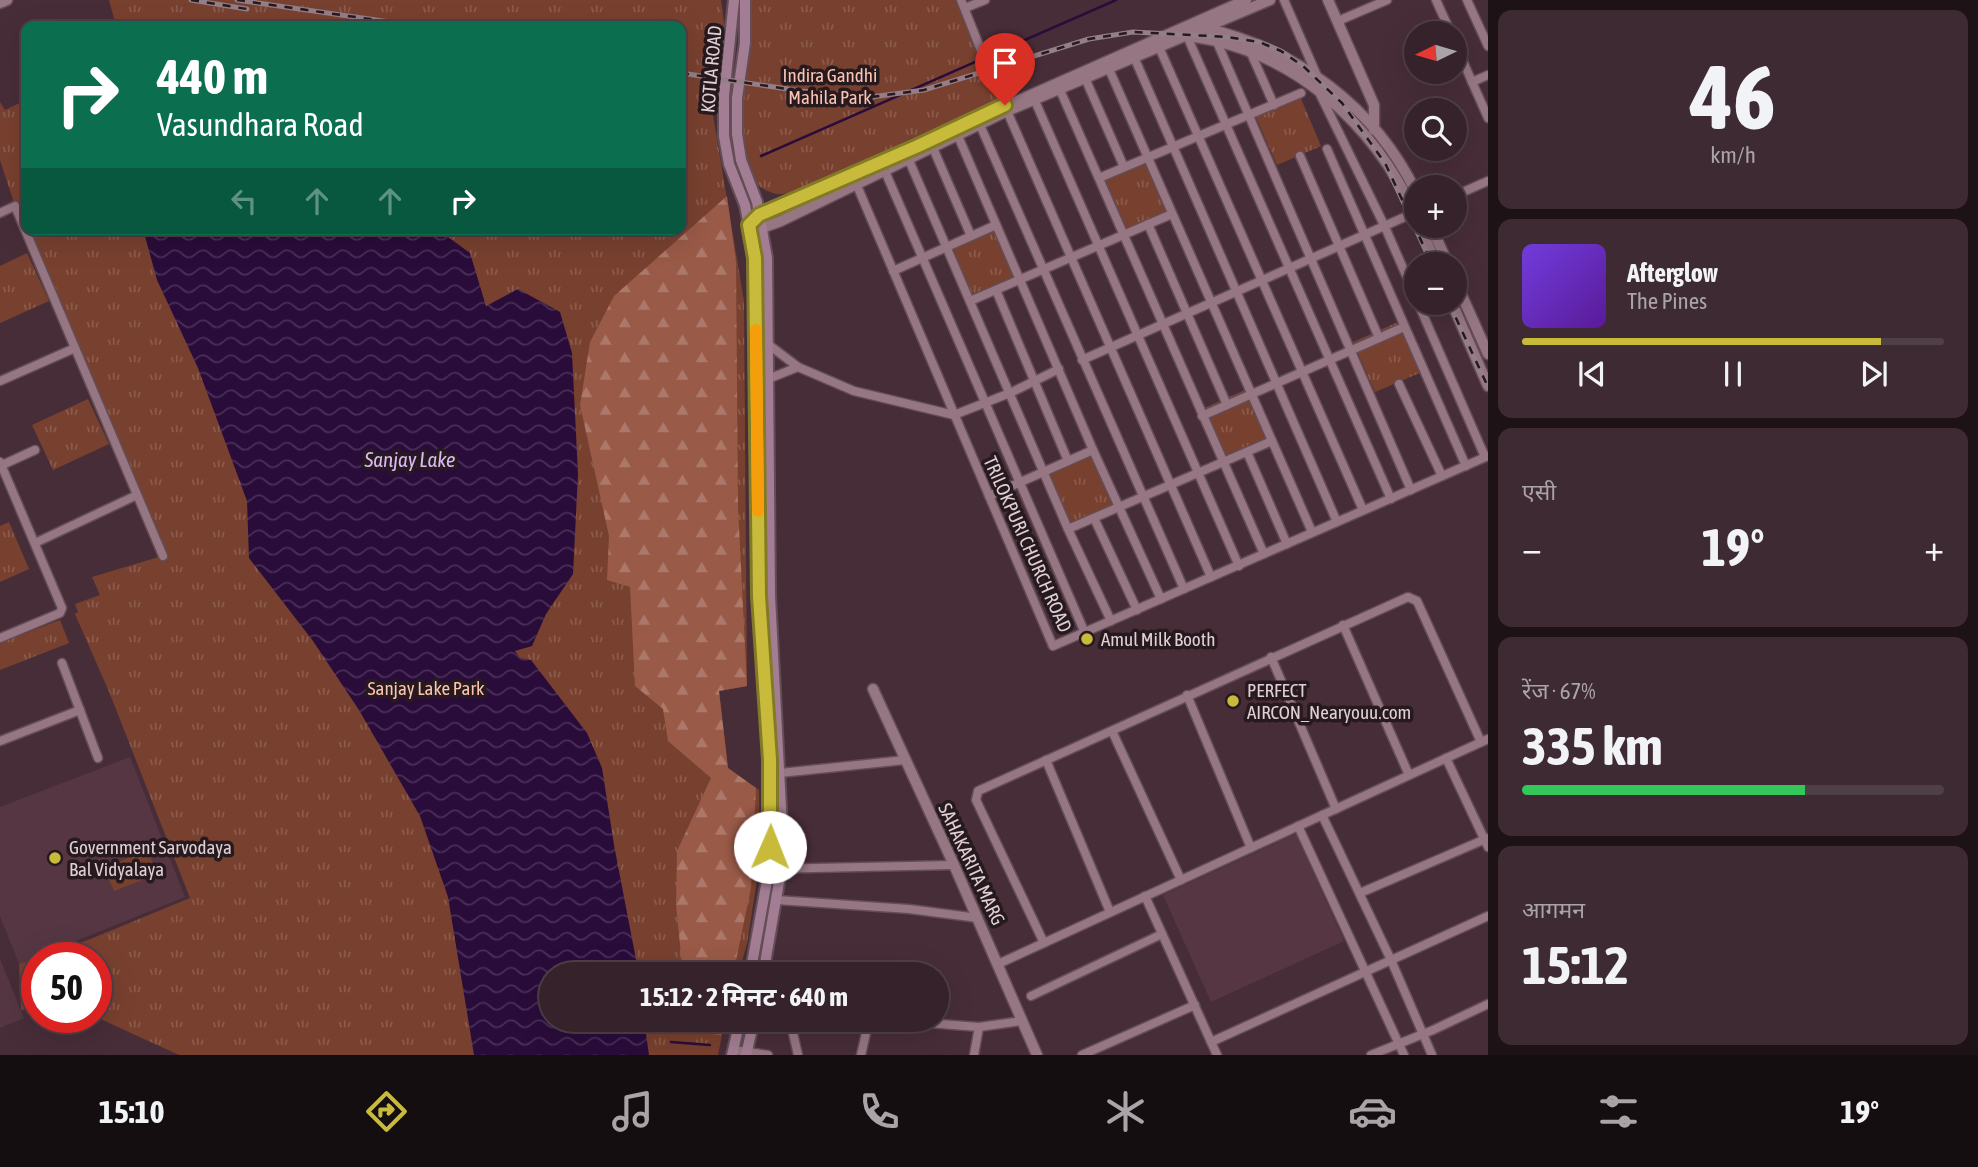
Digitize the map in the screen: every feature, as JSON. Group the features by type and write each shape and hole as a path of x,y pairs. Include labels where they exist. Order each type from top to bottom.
{"main road":[{"name":"KOTLA ROAD","path":"734,0 724,96 724,136 729,164 745,205 755,258 759,596 776,900 765,962"},
{"name":"KOTLA ROAD","path":"745,0 745,43 737,98 737,134 741,160 759,215 767,258 770,596 780,773 775,869 753,962"},
{"path":"733,1053 737,1032"},
{"path":"746,1054 751,1032"}],"street":[{"path":"0,3 7,0"},
{"path":"985,0 963,4 986,63 1212,577"},
{"path":"1209,32 1246,0"},
{"path":"1270,0 1209,32 1006,108 855,179 762,229 749,225 759,215 855,179 884,169 933,148 980,125 1006,108 1035,101 1060,90 1085,78 1109,69 1134,57 1187,36 1209,32 1249,40 1272,50 1318,78 1349,102 1374,128 1406,175"},
{"path":"1284,0 1318,78 1318,90 1404,271"},
{"path":"1328,0 1374,105 1374,128 1369,139"},
{"path":"1338,21 1387,0"},
{"path":"1436,0 1446,21"},
{"path":"1467,0 1488,46"},
{"path":"1209,32 1274,62 1318,90 1360,127 1390,167 1404,193"},
{"path":"1209,32 1249,115 1411,490"},
{"path":"1187,36 1391,499"},
{"path":"1159,47 1363,510"},
{"path":"1250,51 1274,105"},
{"path":"1134,57 1337,522"},
{"path":"1109,69 1312,532"},
{"path":"1467,71 1488,118"},
{"path":"1472,82 1488,75"},
{"path":"1085,78 1124,167"},
{"path":"1060,90 1264,554"},
{"path":"1099,178 1301,93"},
{"path":"1035,101 1240,566"},
{"path":"980,125 1184,589"},
{"path":"958,136 1093,450 1161,599"},
{"path":"933,148 971,236"},
{"path":"1326,149 1465,466"},
{"path":"1300,156 1379,338"},
{"path":"908,158 1068,529 1111,621"},
{"path":"884,169 1086,633"},
{"name":"TRILOKPURI CHURCH ROAD","path":"855,179 1053,646 1487,457"},
{"path":"1467,190 1488,181"},
{"path":"0,212 15,206 21,220"},
{"path":"970,301 1172,214"},
{"path":"1082,360 1404,219"},
{"path":"1148,224 1227,405"},
{"path":"893,271 996,225"},
{"path":"27,235 163,556"},
{"path":"996,290 1068,461"},
{"path":"1467,307 1486,350"},
{"path":"1423,315 1487,457"},
{"path":"1457,315 1488,386"},
{"path":"1202,416 1404,327"},
{"path":"769,345 798,367 854,391 954,415 1010,393 1059,369"},
{"path":"0,381 75,348"},
{"path":"768,379 798,367"},
{"path":"1399,384 1442,476"},
{"path":"1068,529 1272,441"},
{"path":"0,638 60,613 62,608 0,465 35,450"},
{"path":"989,496 1093,450"},
{"path":"1247,452 1287,544"},
{"path":"35,543 137,495"},
{"path":"1094,518 1137,610"},
{"path":"998,964 1044,943 1110,912 1446,758 1485,741 1415,598 1408,597 1343,625 978,791 975,796 1044,943"},
{"path":"1343,625 1409,775"},
{"path":"1271,657 1336,809"},
{"path":"62,663 98,758"},
{"name":"SAHAKARITA MARG","path":"873,689 978,918 1037,1055"},
{"path":"1187,695 1251,848"},
{"path":"0,741 80,710"},
{"path":"1112,731 1181,880"},
{"path":"1360,893 1487,841 1446,758"},
{"path":"780,773 905,760"},
{"path":"1045,760 1110,912"},
{"path":"1322,815 1391,960 1432,1055"},
{"path":"1298,826 1404,1055"},
{"path":"775,869 954,865"},
{"path":"1146,896 1217,1055"},
{"path":"776,900 917,909 978,918"},
{"path":"1212,1042 1488,916"},
{"path":"1031,996 1163,934"},
{"path":"1371,1055 1488,1004"},
{"path":"1082,1055 1195,1005"},
{"path":"949,1025 979,1027 1021,1021"},
{"path":"974,1055 979,1027"},
{"path":"793,1032 798,1055"},
{"path":"861,1055 866,1032"},
{"path":"733,1053 768,1055"}],"shaded area":[{"path":"130,757 185,897 74,942 21,942 19,964 0,916 0,807"},
{"path":"1296,834 1344,941 1211,1002 1163,895"},
{"path":"0,959 21,1011 21,1019 0,1028"}],"green space":[{"name":"Sanjay Lake Park","path":"109,0 721,0 725,31 712,109 744,301 747,686 719,691 728,768 759,790 760,860 747,944 742,962 539,962 539,1032 723,1032 718,1055 179,1055 112,1024 112,942 82,942 190,898 110,694 75,614 78,612 75,604 100,595 92,577 162,556 27,235 686,235 686,21 115,21"},
{"name":"Indira Gandhi Mahila Park","path":"751,0 956,0 1003,105 799,191 777,194 759,186 748,171 743,152 743,104 751,43"},
{"path":"1299,94 1321,146 1277,165 1255,115"},
{"name":"Sanjay Lake Park","path":"0,102 5,110 21,102 21,220 0,160"},
{"path":"1147,160 1169,212 1124,231 1102,181"},
{"path":"727,196 736,262 738,507 747,686 719,691 728,768 756,788 751,888 736,962 682,962 676,905 677,851 711,778 668,741 663,709 635,686 630,587 607,580 609,536 580,405 590,342 614,296"},
{"path":"995,227 1017,278 973,297 951,247"},
{"path":"27,253 49,301 0,323 0,266"},
{"path":"1398,322 1420,373 1375,392 1353,342"},
{"path":"1247,389 1269,440 1224,460 1202,409"},
{"path":"88,399 109,444 53,470 32,425"},
{"path":"1093,452 1115,504 1070,523 1048,473"},
{"path":"9,522 29,569 0,582 0,526"},
{"path":"60,620 69,643 0,670 0,643"},
{"path":"147,850 158,874 114,891 104,868"},
{"path":"21,963 21,1010 19,964"},
{"path":"694,1032 722,1032 721,1035"}],"water":[{"name":"Sanjay Lake","path":"145,235 445,235 470,253 486,306 518,289 560,312 572,353 578,474 573,574 546,614 532,646 515,651 520,658 531,660 587,733 602,768 636,962 539,962 539,1032 646,1032 649,1055 474,1055 448,897 420,816 359,710 313,641 249,558 247,501 198,368 157,280"}],"waterway":[{"path":"761,156 1116,0"},
{"path":"671,1042 710,1045"}],"railway":[{"path":"191,0 247,9"},
{"path":"237,0 383,21"},
{"path":"686,74 801,91 871,97 924,90 1089,39 1133,32 1228,37 1259,42 1281,51 1303,66 1342,103 1385,163 1426,252"},
{"path":"1455,315 1488,387"}],"slow traffic":[{"path":"756,330 758,511"}],"place":[{"name":"Amul Milk Booth","path":"1087,639"},
{"name":"PERFECT AIRCON_Nearyouu.com","path":"1233,701"},
{"name":"Government Sarvodaya Bal Vidyalaya","path":"55,858"}],"route":[{"path":"770,847 770,760 759,596 755,258 749,225 759,215 1005,105"}]}
